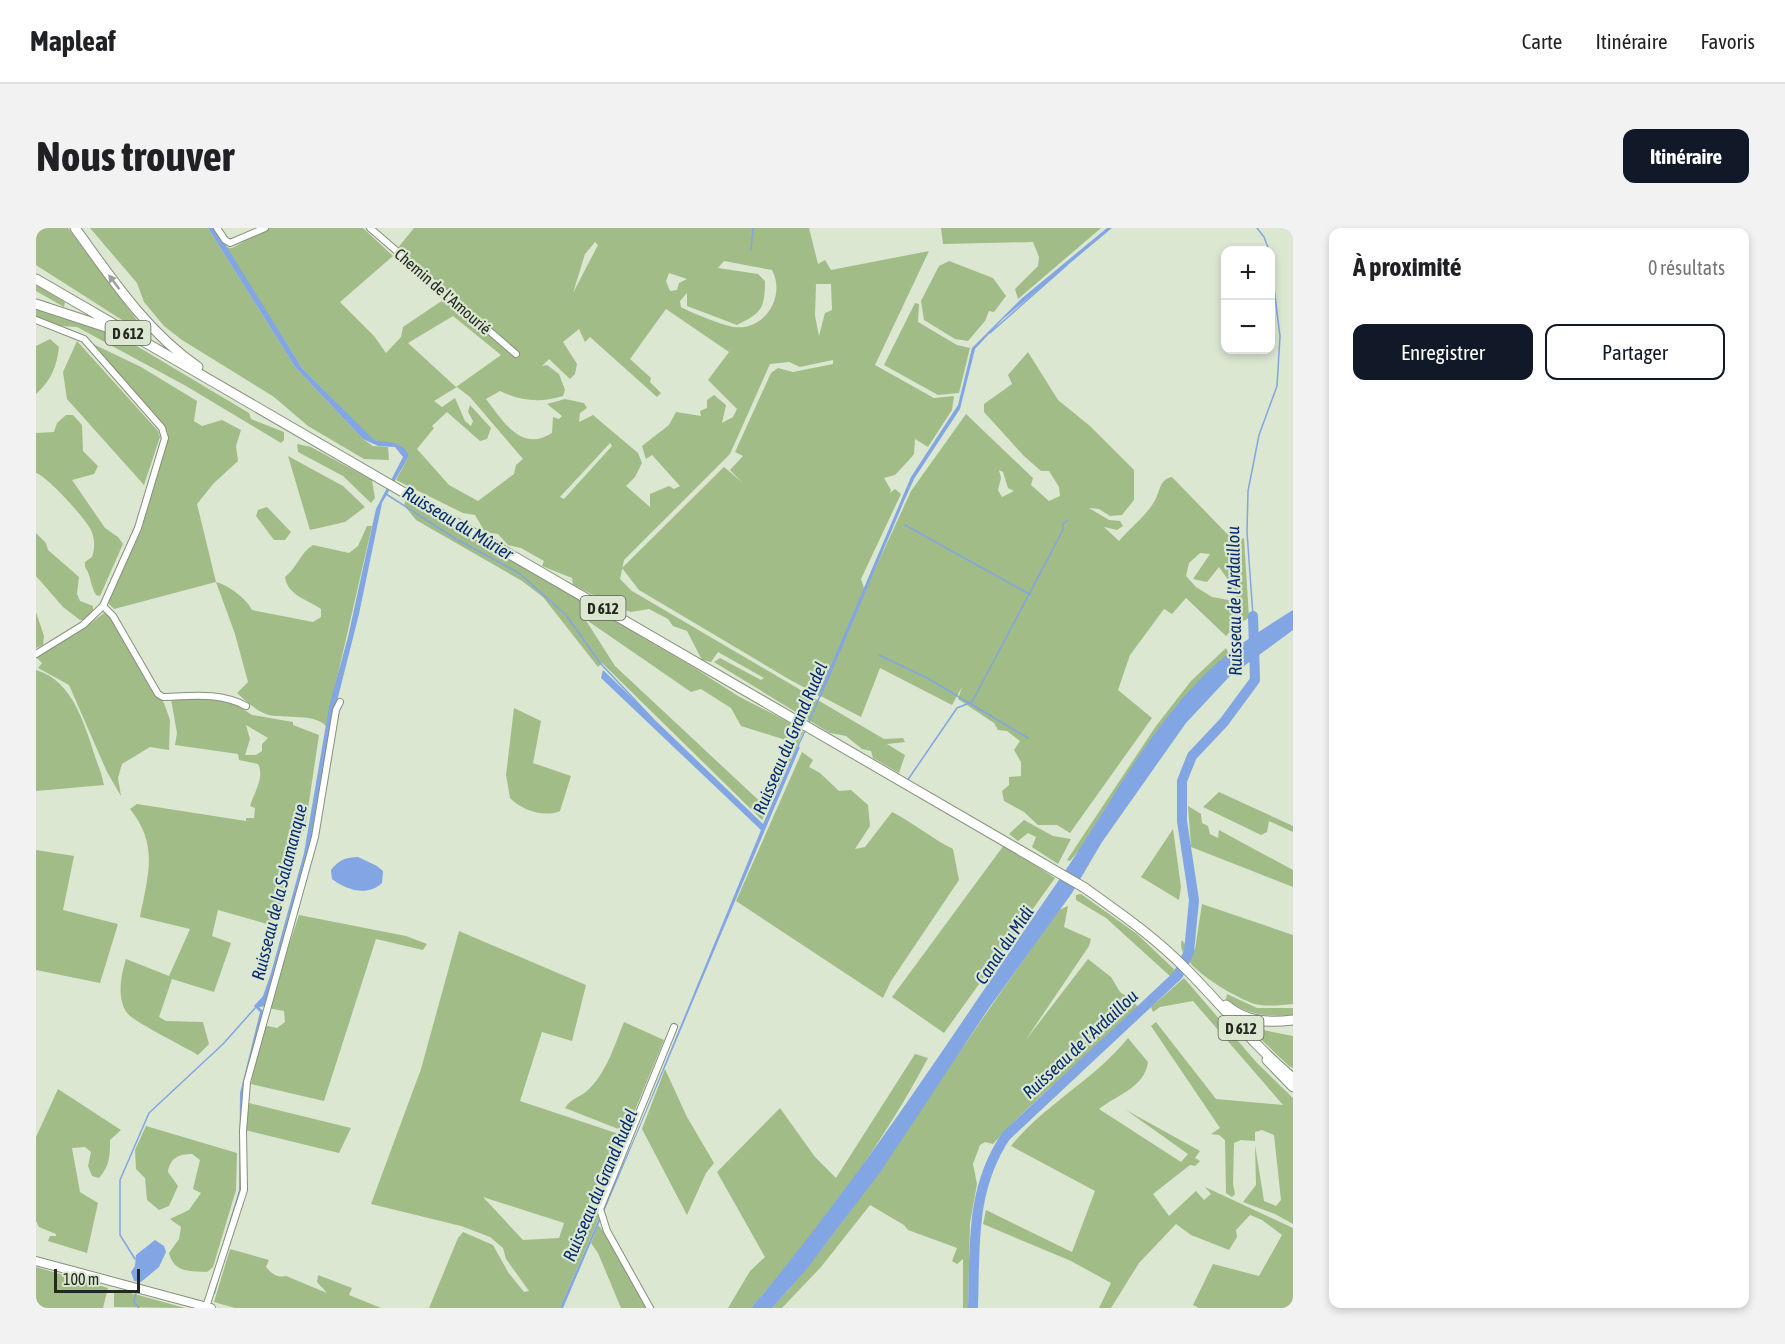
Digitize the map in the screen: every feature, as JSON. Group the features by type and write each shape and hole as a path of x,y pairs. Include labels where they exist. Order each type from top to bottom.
{"highway":[{"name":"D 612","path":"75,228 114,283 162,340 257,407"},
{"name":"D 612","path":"36,279 1050,866 1129,920 1234,1012 1251,1020 1270,1023 1293,1020"},
{"name":"D 612","path":"36,304 112,329 220,386"},
{"name":"D 612","path":"1191,975 1266,1059 1293,1080"},
{"name":"D 612","path":"1191,975 1293,1080"},
{"path":"1266,1059 1275,1071 1293,1087"}],"main road":[{"path":"36,1261 208,1307"}],"street":[{"path":"217,228 225,240 230,243 265,228"},
{"name":"Chemin de l'Amourié","path":"370,228 516,354"},
{"path":"36,320 84,339 162,428 165,438 138,528 102,606 83,626 36,654"},
{"path":"102,606 113,616 158,694 163,697 218,695 231,698 246,706"},
{"path":"208,1307 244,1190 243,1131 247,1082 315,837 331,737 340,702"},
{"path":"650,1308 602,1221 600,1213 674,1027"}],"green space":[{"path":"36,228 68,228 142,327 136,329 36,265"},
{"path":"90,228 208,228 295,367 363,439 373,446 388,447 389,460 364,459 308,426 274,397 182,340 164,326 144,302 137,283"},
{"path":"269,228 363,228 393,256 340,302 374,336 386,353 401,337 403,327 443,300 430,288 430,279 397,249 414,228 809,228 818,264 825,260 831,270 929,251 875,365 934,398 954,396 952,410 928,447 915,439 914,454 895,475 884,478 891,490 890,493 895,489 901,494 861,579 865,591 911,491 966,414 1033,478 1031,485 1049,501 1060,496 1059,487 1049,471 1041,471 1024,456 984,412 984,404 1012,384 1008,375 1028,352 1058,400 1090,426 1134,470 1134,500 1122,515 1110,516 1099,509 1089,508 1109,520 1120,521 1123,526 1117,530 1104,527 1119,541 1150,508 1165,480 1172,477 1235,542 1244,538 1249,618 1236,625 1226,636 1186,598 1172,614 1164,609 1130,655 1118,690 1152,718 1070,833 1057,825 1038,825 1024,812 1004,801 1002,791 1009,785 1009,777 1021,776 1021,762 1014,750 1020,741 1007,731 998,730 994,723 958,699 962,687 952,705 880,668 861,717 792,681 639,590 622,568 620,579 632,591 884,739 903,738 905,742 887,744 905,755 899,773 873,758 871,751 862,749 846,736 830,733 714,662 720,658 761,680 764,678 718,652 711,662 702,660 687,631 673,626 668,619 649,609 631,612 619,608 573,585 572,578 542,566 544,561 521,548 508,545 498,534 485,532 475,515 463,513 396,480 409,456 401,446 373,440 302,368 225,247 232,248","holes":["595,242 598,245 573,293 585,254","724,261 772,270 776,280 774,301 770,310 755,323 745,327 734,327 681,307 680,301 687,293 687,306 737,325 752,317 760,309 764,298 765,281 758,274 718,268","669,273 687,279 679,283 677,290 670,291 666,281","816,284 831,284 832,310 825,313 819,336 815,316","666,309 729,352 708,380 737,409 733,417 722,423 726,405 714,395 707,400 707,408 700,411 701,416 676,412 669,425 642,446 646,459 652,455 680,486 674,489 669,486 650,494 650,507 626,486 635,477 642,463 638,453 593,415 579,422 580,413 587,408 584,403 565,399 547,404 562,416 559,419 553,417 552,433 531,439 522,437 506,425 486,399 500,391 531,400 547,400 563,396 565,390 559,374 547,365 542,366 549,359 570,379 575,374 577,364 563,342 579,329 585,342 590,337 657,397 661,393 650,382 651,378 630,359","453,316 501,355 456,387 408,343","833,360 833,364 793,372 778,368 771,373 735,452 743,456 730,470 742,482 724,467 622,568 624,560 730,454 770,364 789,362 800,367","457,387 470,397 523,459 516,465 514,474 478,501 449,485 417,449 434,428 432,426 447,412 480,441 487,439 491,428 470,405 468,412 473,421 471,426 465,421 455,398 442,407 434,401","610,443 612,446 564,499 560,497","999,470 1003,472 1008,488 1014,491 1002,497 998,490 1001,478","1200,553 1210,554 1193,579 1207,582 1219,567 1238,594 1234,601 1212,597 1196,587 1186,576 1189,563"]},
{"path":"941,228 1101,228 1018,299 1015,289 1038,266 1039,257 1033,242 943,244"},
{"path":"949,261 993,278 1006,296 994,312 989,311 985,321 968,341 955,339 924,320 921,301 939,266"},
{"path":"36,285 65,302 64,307 36,291"},
{"path":"915,303 919,304 918,322 957,345 970,348 959,393 938,395 884,365"},
{"path":"36,309 64,315 130,342 249,413 251,419 284,432 284,440 281,443 186,386 77,327 61,326 36,317"},
{"path":"50,339 59,347 57,361 49,378 36,394 36,346"},
{"path":"77,341 158,431 160,437 144,485 67,399 63,372"},
{"path":"93,344 141,367 197,401 194,421 202,426 222,420 241,430 236,446 238,461 214,483 197,504 216,582 114,609 107,602 141,531 168,433 163,424"},
{"path":"66,415 73,415 82,425 83,451 98,466 94,474 72,480 105,528 118,537 123,544 100,596 96,595 85,567 85,562 92,557 94,550 91,530 65,498 36,473 36,433 54,432 57,423"},
{"path":"297,444 311,447 372,480 375,498 371,503 343,476 298,452"},
{"path":"288,456 343,486 365,507 345,522 310,530"},
{"path":"406,499 693,667 738,696 804,730 773,799 766,797 789,741 741,726 731,708 701,689 691,692 585,619 615,666 768,809 762,820 602,663 598,667 543,597 522,581 416,520 404,505"},
{"path":"267,507 291,532 285,540 274,540 256,516 258,510"},
{"path":"367,526 372,526 326,726 314,719 265,714 237,693 248,682 235,634 216,582 237,593 252,610 313,622 321,617 321,609 294,593 285,577 313,545 349,553 358,546"},
{"path":"36,533 46,543 48,550 79,577 77,594 80,601 93,606 93,611 86,620 80,620 63,607 36,576"},
{"path":"36,612 44,636 43,645 36,648"},
{"path":"104,613 110,616 149,686 164,703 170,720 169,750 150,747 122,764 118,778 121,796 107,772 69,685 38,668 42,663 36,657 79,632"},
{"path":"1226,648 1229,654 1206,675 1165,721 1080,849 1070,861 1067,860 1156,726 1191,681"},
{"path":"36,670 50,676 71,698 85,728 104,785 36,791"},
{"path":"218,698 237,705 252,715 293,722 293,725 319,735 306,822 274,926 218,910 212,936 231,943 214,992 172,979 159,1017 166,1021 203,1022 209,1044 198,1055 133,1018 128,1014 122,1002 121,980 126,959 169,976 190,929 140,917 148,874 148,848 139,822 130,809 137,804 246,821 246,818 254,818 255,808 250,806 258,785 260,769 258,764 239,760 238,754 175,745 177,733 171,699","holes":["246,725 268,738 262,744 262,751 256,755 245,755 250,739"]},
{"path":"514,708 541,721 533,763 571,776 560,811 547,814 533,812 510,798 506,775"},
{"path":"802,752 813,760 809,767 820,773 839,791 851,790 868,805 870,826 855,849 865,847 892,812 953,849 959,880 891,981 883,998 736,901"},
{"path":"1219,792 1293,826 1293,832 1269,821 1267,832 1261,835 1203,807"},
{"path":"1188,806 1201,814 1202,823 1208,826 1210,834 1218,838 1219,830 1293,870 1293,887 1191,847"},
{"path":"1024,820 1053,836 1071,839 1058,864 1032,847 1036,837 1028,833 1018,841 1009,834"},
{"path":"1173,829 1181,887 1179,900 1141,877"},
{"path":"1004,845 1055,878 944,1033 892,997"},
{"path":"36,850 74,856 63,910 118,924 100,983 36,970"},
{"path":"1081,894 1137,934 1176,971 1171,977 1106,918 1076,900 1076,895"},
{"path":"1202,904 1293,935 1293,1004 1274,1006 1255,1004 1221,987 1196,969 1182,949 1182,940 1191,952 1195,949"},
{"path":"1068,906 1064,927 1091,939 1089,946 1025,1041 1088,959 1111,977 1120,992 1135,1002 1139,1010 1028,1108 993,1144 985,1142 980,1145 973,1164 977,1184 970,1223 968,1308 963,1308 963,1259 957,1264 952,1261 957,1248 908,1230 904,1225 870,1205 821,1267 782,1308 772,1308 848,1215 1059,910"},
{"path":"299,915 406,936 427,944 423,950 376,939 324,1101 251,1084 263,1025 277,1028 285,1022 284,1011 268,1008"},
{"path":"459,931 586,985 572,1041 542,1032 520,1101 625,1136 597,1211 599,1218 560,1308 429,1308 458,1238 463,1232 493,1245 508,1272 524,1292 529,1291 506,1259 503,1248 490,1237 461,1226 371,1204 421,1069","holes":["483,1197 564,1223 559,1238 523,1240"]},
{"path":"1184,978 1257,1063 1293,1098 1293,1224 1275,1214 1243,1202 1256,1185 1255,1145 1264,1201 1276,1206 1281,1200 1274,1135 1262,1130 1255,1132 1255,1141 1241,1140 1234,1143 1233,1184 1235,1194 1232,1197 1226,1193 1225,1140 1219,1135 1211,1134 1220,1128 1151,1026 1156,1022 1216,1099 1283,1105 1193,1001 1160,1007 1153,1012 1151,1007"},
{"path":"1227,994 1257,1008 1293,1008 1293,1015 1275,1016 1250,1012 1226,999"},
{"path":"624,1022 664,1040 626,1132 565,1108 587,1091 601,1074"},
{"path":"1248,1027 1293,1036 1293,1068 1289,1066"},
{"path":"1128,1038 1148,1062 1146,1071 1129,1090 1099,1109 1181,1162 1188,1154 1126,1110 1200,1151 1195,1158 1200,1161 1195,1166 1190,1165 1153,1194 1169,1216 1196,1191 1204,1200 1211,1194 1205,1187 1293,1228 1293,1308 1199,1308 1193,1305 1213,1264 1259,1276 1282,1235 1262,1220 1250,1215 1236,1230 1237,1237 1229,1250 1191,1235 1176,1224 1139,1263 1111,1308 1099,1308 1111,1283 1071,1261 983,1224 986,1210 1072,1252 1095,1191 1011,1146 1039,1117 1100,1067"},
{"path":"915,1054 928,1058 890,1124 847,1188 751,1308 728,1308 750,1271 765,1257 717,1172 780,1108 815,1157 836,1178"},
{"path":"665,1069 687,1117 714,1163 706,1173 687,1215 642,1129"},
{"path":"58,1089 121,1130 110,1140 107,1165 99,1178 92,1176 88,1166 91,1152 85,1147 72,1148 80,1192 98,1203 87,1253 48,1241 50,1236 56,1236 56,1234 39,1227 36,1221 36,1137"},
{"path":"249,1103 351,1128 339,1153 245,1130"},
{"path":"146,1126 237,1153 236,1190 213,1267 207,1272 179,1268 171,1260 169,1253 179,1239 181,1227 170,1219 189,1210 201,1193 193,1189 200,1160 192,1154 179,1156 173,1160 168,1172 178,1186 169,1206 159,1210 147,1200 145,1178 136,1169 135,1150"},
{"path":"598,1225 649,1308 621,1308 598,1253 591,1243"},
{"path":"230,1249 269,1260 266,1267 275,1275 286,1276 327,1293 317,1282 318,1275 352,1288 349,1295 381,1308 235,1308 214,1302"},
{"path":"36,1267 108,1288 103,1308 36,1308"},
{"path":"120,1290 185,1308 114,1307 114,1293"}],"water":[{"path":"208,228 215,228 302,368 374,440 399,445 409,456 382,503 359,614 335,709 316,826 266,1006 259,1007 265,1013 248,1074 242,1191 215,1294 209,1293 210,1285 239,1190 240,1093 260,1012 254,1006 263,996 271,973 304,853 329,707 348,637 376,509 403,457 395,447 378,446 363,439 295,367"},
{"path":"1107,228 1112,228 1003,319 975,349 960,409 914,479 821,697 818,696 911,477 958,405 972,348 1021,299"},
{"path":"1293,610 1293,630 1229,677 1186,723 1102,842 1072,893 989,1008 881,1171 806,1270 772,1308 751,1308 793,1257 873,1151 1061,877 1132,766 1171,713 1192,688 1224,657"},
{"path":"603,670 763,824 797,746 800,747 563,1308 560,1308 641,1122 761,830 601,678"},
{"path":"358,857 383,871 382,883 364,891 350,889 332,879 331,870 340,861"},
{"path":"155,1240 164,1246 166,1252 159,1267 141,1282 134,1281 131,1272 135,1266 136,1255"}],"waterway":[{"path":"751,250 753,228"},
{"name":"Ruisseau de l'Ardaillou","path":"1257,228 1267,246"},
{"name":"Ruisseau du Grand Rudel","path":"990,333 1067,265"},
{"name":"Ruisseau de l'Ardaillou","path":"1253,616 1247,532 1248,491 1259,435 1277,386 1280,336 1275,296"},
{"name":"Ruisseau du Mûrier","path":"386,494 456,539 519,573 566,615 600,663 652,718"},
{"path":"907,781 957,708 972,702 1063,530 1063,524 1068,520"},
{"path":"905,525 1031,595"},
{"name":"Ruisseau de l'Ardaillou","path":"973,1308 975,1241 980,1198 994,1156 1006,1136 1178,975 1189,952 1194,900 1182,821 1182,781 1192,756 1224,722 1255,680 1253,616"},
{"path":"879,655 929,679 1028,738"},
{"name":"Ruisseau du Grand Rudel","path":"808,724 820,696"},
{"name":"Ruisseau du Grand Rudel","path":"798,746 805,731"},
{"name":"Ruisseau de la Salamanque","path":"135,1259 120,1235 120,1180 149,1113 223,1044 256,1007"},
{"path":"136,1293 134,1302 139,1308"}],"water label":[{"name":"Canal du Midi","path":"1004,945"}]}
